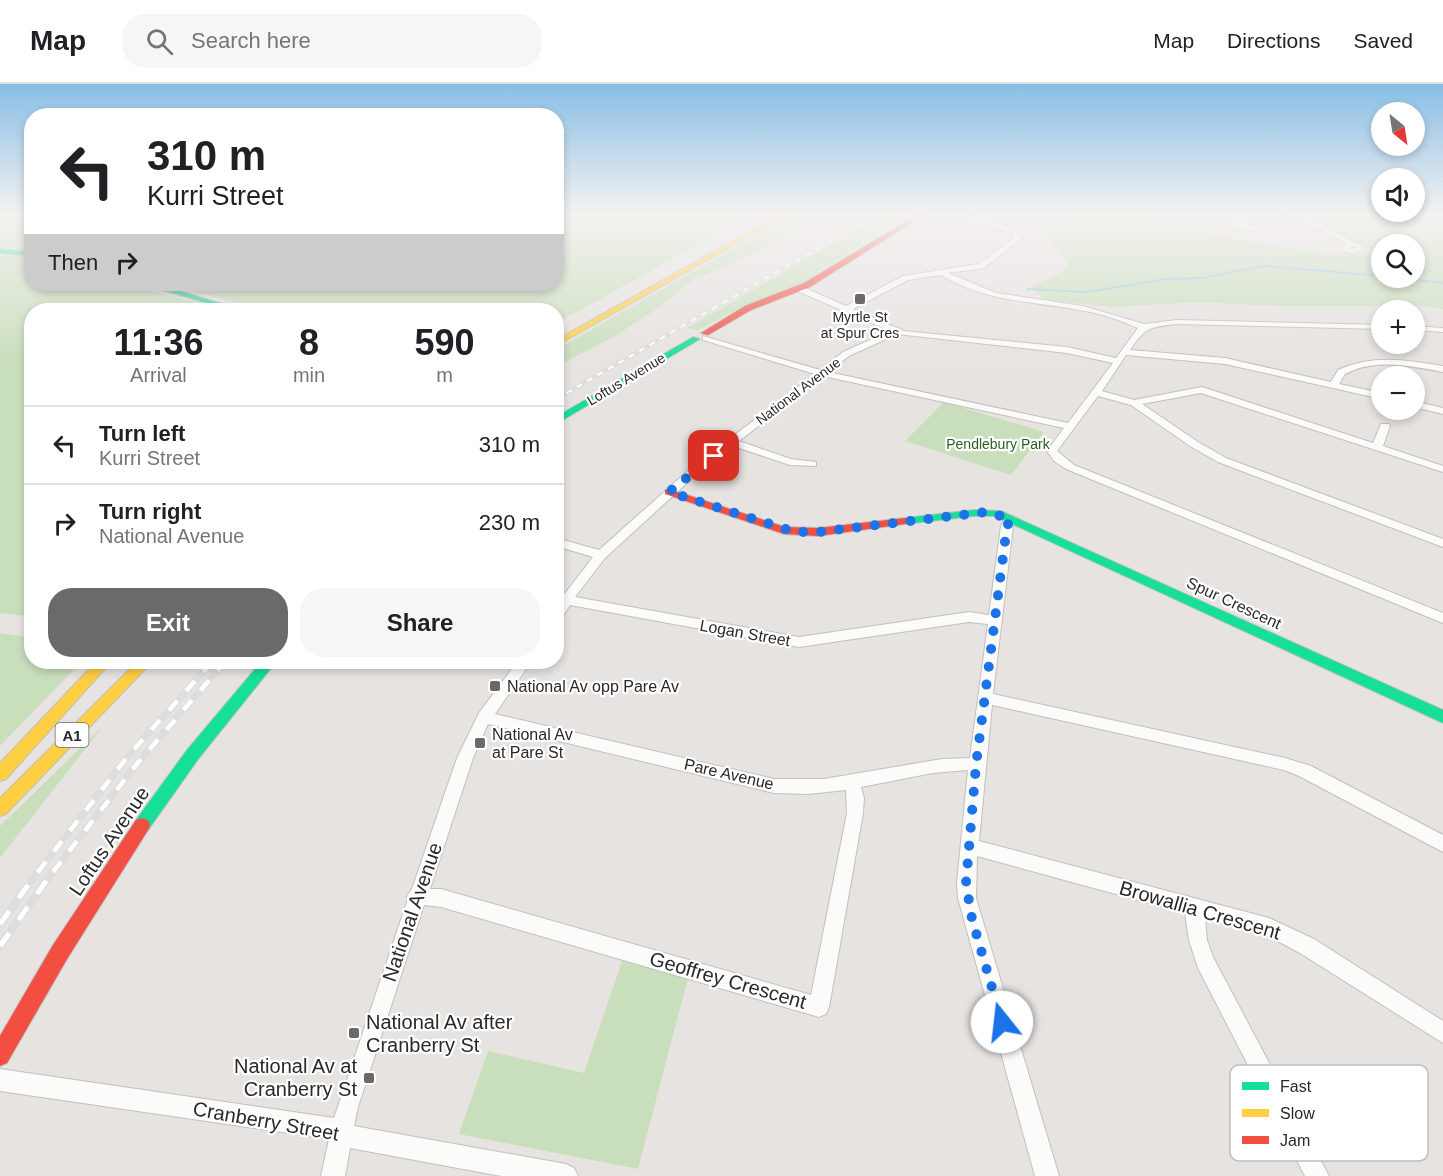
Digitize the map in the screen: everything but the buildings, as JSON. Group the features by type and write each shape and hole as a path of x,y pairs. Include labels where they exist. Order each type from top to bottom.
{"main road":[{"path":"564,329 680,264"},
{"path":"564,339 697,264"},
{"name":"Loftus Avenue","path":"564,416 748,308 800,289 841,264"},
{"path":"174,291 215,303"},
{"name":"Spur Crescent","path":"669,492 795,532 818,532 987,512 1011,519 1443,717"},
{"name":"A1","path":"0,774 98,669"},
{"name":"A1","path":"0,809 138,669"},
{"name":"Loftus Avenue","path":"0,1056 49,968 114,864 198,749 263,669"}],"street":[{"path":"847,309 901,280 984,264"},
{"path":"942,273 996,297 1094,311 1144,327 1177,322 1371,327"},
{"path":"800,289 896,331 938,338 1120,356 1225,361 1371,393"},
{"path":"1144,327 1136,334 1096,392 1053,448 1053,454 1070,467 1443,618"},
{"path":"1425,329 1443,330"},
{"name":"National Avenue","path":"564,605 583,576 601,555 669,492 853,351 896,331"},
{"path":"702,337 822,373 1070,426"},
{"path":"1334,385 1341,372 1366,363 1403,363 1443,369"},
{"path":"1134,403 1202,390 1261,405 1443,469"},
{"path":"1096,392 1134,403 1222,460 1443,543"},
{"path":"1425,407 1443,411"},
{"path":"1377,447 1384,426"},
{"path":"732,442 790,462 812,464"},
{"path":"1011,519 1007,526 976,765 967,898 1047,1176"},
{"path":"564,544 601,555"},
{"name":"Logan Street","path":"568,600 799,642 969,617 994,620"},
{"name":"National Avenue","path":"333,1176 341,1131 416,896 472,738 484,717 519,669"},
{"path":"986,698 1285,764 1305,771 1443,844"},
{"name":"Pare Avenue","path":"484,717 774,786 796,789 852,782 952,763 976,765"},
{"name":"Geoffrey Crescent","path":"416,896 441,898 819,1007 855,813 856,798 852,782"},
{"name":"Browallia Crescent","path":"970,846 1269,927 1287,935 1443,1032"},
{"path":"1194,908 1198,940 1205,961 1259,1065"},
{"name":"Cranberry Street","path":"0,1080 341,1131 355,1139 566,1176"},
{"path":"1309,1161 1317,1176"}],"green space":[{"path":"0,264 24,264 24,291 152,291 197,303 24,303 24,616 0,613"},
{"path":"564,264 663,264 564,319 564,303 237,303 192,291 564,291"},
{"path":"706,264 732,264 694,279 661,306 615,336 564,362 564,345"},
{"path":"798,264 832,264 798,285 745,306 698,330 687,328"},
{"path":"1069,264 1371,264 1371,288 1425,288 1425,264 1443,264 1443,309 1425,306 1425,300 1371,300 1371,306 1275,306 1199,302 1113,307 1044,299 1031,287 1063,272"},
{"name":"Pendlebury Park","path":"944,402 1044,432 1011,475 905,441"},
{"path":"0,633 24,637 24,669 74,669 0,746"},
{"path":"103,726 0,858 0,826"},
{"path":"623,958 689,974 638,1169 459,1134 488,1051 584,1073"}],"waterway":[{"path":"1027,289 1087,292 1167,279 1203,278 1263,266 1371,275"},
{"path":"1425,281 1443,283"}],"railway":[{"path":"564,394 791,264"},
{"path":"38,872 128,756 206,669"},
{"path":"53,872 136,765 219,669"},
{"path":"0,924 39,870"},
{"path":"0,946 54,870"}],"traffic: fast":[{"path":"174,291 215,303"},
{"path":"564,416 696,339"},
{"path":"905,521 974,513 997,513 1443,717"},
{"path":"142,825 193,754 263,669"}],"traffic: slow":[{"path":"564,339 697,264"},
{"path":"0,774 98,669"},
{"path":"0,809 138,669"}],"traffic: jam":[{"path":"705,333 748,308 807,285 841,264"},
{"path":"669,492 784,530 818,532 905,521"},
{"path":"0,1056 60,952 142,825"}],"place":[{"name":"Myrtle St at Spur Cres","path":"860,299"},
{"name":"National Av opp Pare Av","path":"495,686"},
{"name":"National Av at Pare St","path":"480,743"},
{"name":"National Av after Cranberry St","path":"354,1033"},
{"name":"National Av at Cranberry St","path":"369,1078"}],"route":[{"path":"714,456 669,492 784,530 818,532 987,512 997,513 1011,519 1007,526 976,765 966,883 972,919 1002,1022"}]}
